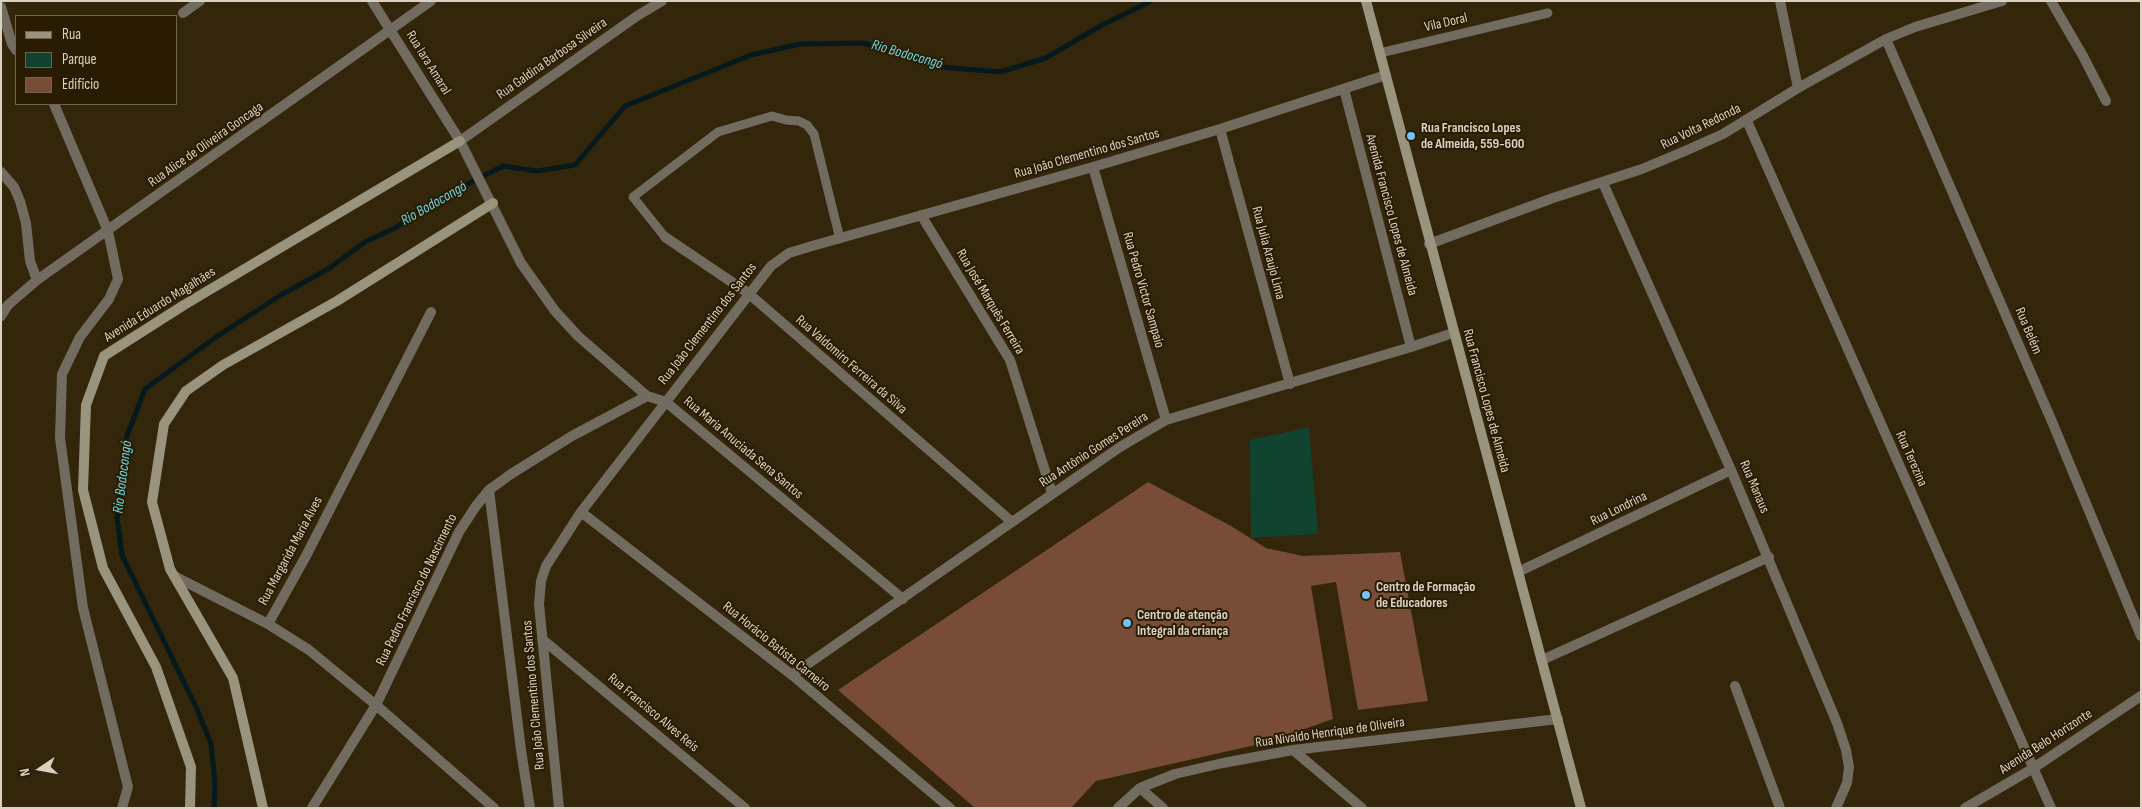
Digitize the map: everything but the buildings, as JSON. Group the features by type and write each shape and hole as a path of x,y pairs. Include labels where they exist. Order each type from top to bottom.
{"street":[{"path":"183,13 200,1"},
{"name":"Rua Iara Amaral","path":"372,1 460,141"},
{"name":"Rua Alice de Oliveira Goncaga","path":"1,316 8,305 37,280 432,1"},
{"name":"Rua Galdina Barbosa Silveira","path":"460,141 637,16 662,1"},
{"name":"Rua Francisco Lopes de Almeida","path":"1366,1 1429,244 1581,808"},
{"path":"1780,1 1798,88"},
{"name":"Rua Volta Redonda","path":"1429,244 1554,198 1603,183 1693,148 1724,134 1798,88 1886,39 1915,27 2002,1"},
{"path":"2051,1 2083,56 2106,101"},
{"path":"1,7 15,48"},
{"name":"Rua Belém","path":"1886,39 2053,424 2141,636"},
{"name":"Rua João Clementino dos Santos","path":"559,808 539,604 541,581 546,566 581,512 771,266 789,253 1094,167 1220,129 1386,75"},
{"name":"Avenida Francisco Lopes de Almeida","path":"1344,89 1411,347"},
{"path":"54,105 108,231 118,279 109,299 80,337 62,374 60,438 83,608 128,787 122,808"},
{"name":"Rua Terezina","path":"1747,121 2050,808"},
{"name":"Rua Julia Araujo Lima","path":"1220,129 1290,384"},
{"name":"Rua Maria Anuciada Sena Santos","path":"460,141 491,199 521,263 555,311 578,336 647,396 666,402 903,598"},
{"name":"Avenida Eduardo Magalhães","path":"190,808 191,767 156,667 103,568 82,490 86,405 104,356 460,141"},
{"name":"Rua Pedro Victor Sampaio","path":"1094,167 1166,420"},
{"path":"1,172 14,186 20,201 26,223 30,261 37,280"},
{"name":"Rua Manaus","path":"1603,183 1732,470 1846,750 1849,767 1847,783 1836,808"},
{"path":"263,808 233,678 170,569 152,502 164,424 186,391 223,365 337,301 491,199"},
{"name":"Rua José Marquês Ferreira","path":"921,215 1010,360 1052,493"},
{"name":"Rua Valdomiro Ferreira da Silva","path":"665,237 748,294 1012,522"},
{"name":"Rua Margarida Maria Alves","path":"431,312 306,556 268,624 309,650 376,705 494,808"},
{"name":"Rua Antônio Gomes Pereira","path":"792,675 1052,493 1120,447 1166,420 1290,384 1453,333"},
{"name":"Rua Pedro Francisco do Nascimento","path":"312,808 376,705 459,532 489,490 572,436 647,396"},
{"name":"Rua Londrina","path":"1518,572 1732,470"},
{"path":"489,490 521,750 530,808"},
{"name":"Rua Horácio Batista Carneiro","path":"581,512 792,675 950,808"},
{"path":"1542,660 1769,557"},
{"path":"174,576 268,624"},
{"name":"Rua Francisco Alves Reis","path":"542,639 746,808"},
{"path":"1735,686 1780,808"},
{"name":"Avenida Belo Horizonte","path":"1965,808 2032,769 2141,696"},
{"name":"Rua Nivaldo Henrique de Oliveira","path":"1118,808 1140,788 1175,774 1223,763 1293,750 1558,719"},
{"path":"1293,750 1362,808"},
{"path":"1140,788 1163,808"}],"lane":[{"name":"Vila Doral","path":"1380,53 1548,12"},
{"path":"665,237 633,197 718,132 772,116 799,121 814,134 840,239"}],"green space":[{"path":"1309,427 1318,534 1251,538 1250,440"}],"waterway":[{"name":"Rio Bodocongó","path":"214,808 215,783 211,744 197,709 122,555 117,518 125,441 145,389 219,335 281,295 328,269 365,242 395,228 442,197 503,166 537,171 575,165 625,106 751,55 800,44 863,43 941,67 1000,72 1046,58 1102,25 1151,1"}],"place":[{"name":"Rua Francisco Lopes de Almeida, 559-600","path":"1411,136"},
{"name":"Centro de Formação de Educadores","path":"1366,595"},
{"name":"Centro de atenção Integral da criança","path":"1127,623"}]}
